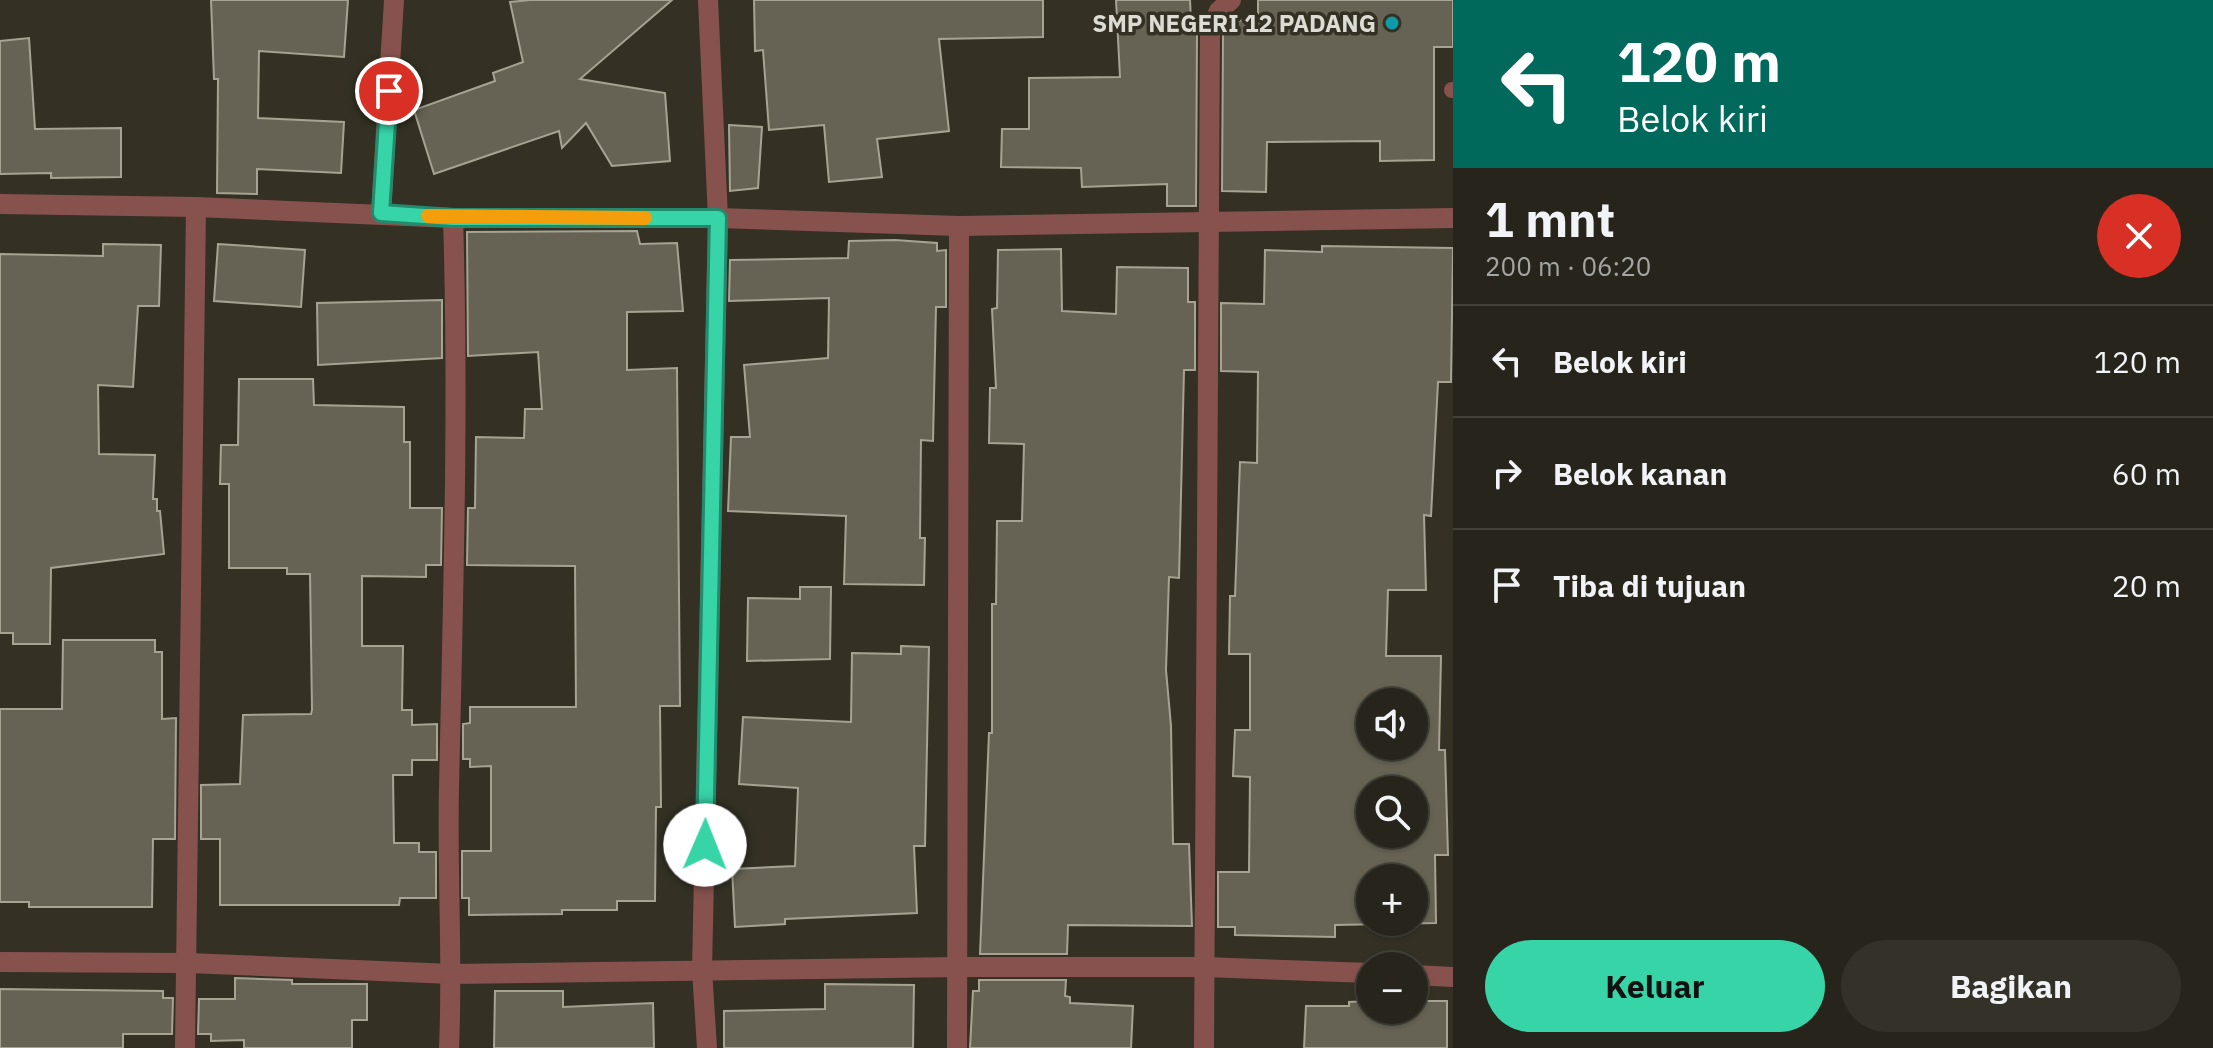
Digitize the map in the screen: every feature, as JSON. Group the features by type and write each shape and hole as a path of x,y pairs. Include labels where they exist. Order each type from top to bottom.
{"street":[{"path":"381,213 394,0"},
{"path":"707,1048 702,970 718,218 714,71 708,0"},
{"path":"1204,1048 1210,32 1219,11 1231,0"},
{"path":"0,204 196,207 453,218 718,218 959,226 1453,218"},
{"path":"185,1048 196,207"},
{"path":"449,1048 452,974 449,791 455,600 453,218"},
{"path":"957,1048 959,226"},
{"path":"0,962 188,963 452,974 959,967 1204,967 1356,972"},
{"path":"1428,976 1453,977"}],"building":[{"path":"211,0 348,0 344,57 259,51 258,118 344,122 341,173 257,169 257,194 217,193 218,79 214,79"},
{"path":"672,0 580,79 665,93 670,161 612,166 586,123 562,148 559,131 434,174 414,110 495,81 493,73 523,62 510,2"},
{"path":"754,0 1043,0 1043,37 939,39 949,131 877,139 882,177 829,182 824,125 769,130 763,50 755,51"},
{"path":"1116,0 1190,0 1191,21 1201,21 1197,32 1196,206 1167,206 1167,184 1082,187 1081,168 1001,167 1002,129 1029,129 1029,78 1120,77"},
{"path":"1258,0 1453,0 1453,47 1434,47 1434,160 1380,161 1380,141 1267,142 1266,192 1222,191 1223,35 1229,21 1258,20"},
{"path":"29,38 35,129 121,128 121,177 51,178 51,173 0,174 0,41"},
{"path":"729,125 762,127 758,188 730,191"},
{"path":"637,231 640,244 677,243 683,311 627,312 627,370 677,368 680,706 660,706 661,807 656,807 655,901 617,901 617,910 469,915 469,898 462,898 462,851 491,851 491,766 470,767 470,759 463,759 463,724 470,723 470,707 576,707 575,566 467,565 468,508 475,508 476,437 524,438 525,409 542,409 538,352 468,356 467,232"},
{"path":"849,241 937,243 937,251 946,250 946,307 936,307 933,441 921,440 920,538 925,538 924,585 844,584 846,516 728,511 731,437 750,437 744,365 828,358 829,298 729,301 730,260 848,258"},
{"path":"103,244 161,245 159,306 138,306 133,387 98,385 99,454 155,455 153,499 157,499 157,511 160,511 164,554 51,568 50,644 13,644 13,633 0,633 0,254 103,256"},
{"path":"218,244 305,250 301,307 214,301"},
{"path":"1322,246 1453,248 1451,382 1438,382 1431,516 1424,515 1426,590 1388,590 1386,656 1441,656 1439,750 1445,750 1448,855 1435,855 1436,923 1428,923 1428,864 1356,864 1356,925 1335,925 1335,937 1235,935 1235,927 1218,927 1218,872 1249,872 1250,777 1233,776 1235,730 1250,730 1250,654 1229,654 1230,596 1235,596 1240,462 1257,463 1258,372 1221,371 1221,303 1264,304 1265,250 1322,252"},
{"path":"1061,249 1062,311 1116,314 1117,267 1188,268 1188,302 1195,302 1195,370 1184,370 1179,578 1169,577 1166,670 1171,726 1173,844 1189,844 1192,926 1068,925 1067,954 980,954 989,733 992,733 992,604 996,604 997,521 1022,521 1024,444 989,443 990,388 996,388 992,309 997,308 998,250"},
{"path":"442,300 442,358 318,365 317,303"},
{"path":"239,379 313,379 314,405 404,407 404,442 410,442 410,508 442,508 441,565 426,565 426,577 362,576 362,646 403,646 402,710 412,710 412,725 437,724 437,760 412,760 412,775 393,775 394,843 419,843 419,852 436,852 436,898 400,898 399,905 220,905 220,839 201,839 201,785 240,784 243,715 311,714 312,710 310,574 287,574 287,568 229,568 229,484 220,484 221,445 238,445"},
{"path":"800,587 831,587 830,659 747,661 748,598 800,599"},
{"path":"63,640 155,640 155,652 162,652 162,719 176,718 175,839 153,839 152,907 29,907 29,902 0,902 0,709 62,709"},
{"path":"901,646 929,647 925,846 914,846 917,913 785,919 785,924 735,927 732,869 795,866 798,788 739,784 743,717 851,722 852,653 901,654"},
{"path":"235,978 292,980 292,984 367,984 367,1020 352,1020 352,1048 244,1048 244,1040 211,1041 211,1034 198,1034 199,999 235,999"},
{"path":"979,980 1066,980 1065,996 1070,997 1070,1003 1133,1006 1131,1048 970,1048 973,991 979,991"},
{"path":"825,984 914,985 913,1048 724,1048 724,1011 825,1009"},
{"path":"0,989 163,991 163,998 173,998 172,1034 123,1034 123,1048 0,1048"},
{"path":"495,991 563,991 563,1007 653,1003 654,1048 494,1048"},
{"path":"1428,1001 1447,1001 1447,1048 1304,1048 1306,1006 1349,1006 1349,1002 1356,1002 1356,1024 1428,1024"}],"slow traffic":[{"path":"428,216 645,218"}],"place":[{"name":"SMP NEGERI 12 PADANG","path":"1392,23"}],"route":[{"path":"389,91 381,213 453,218 718,218 705,845"}]}
